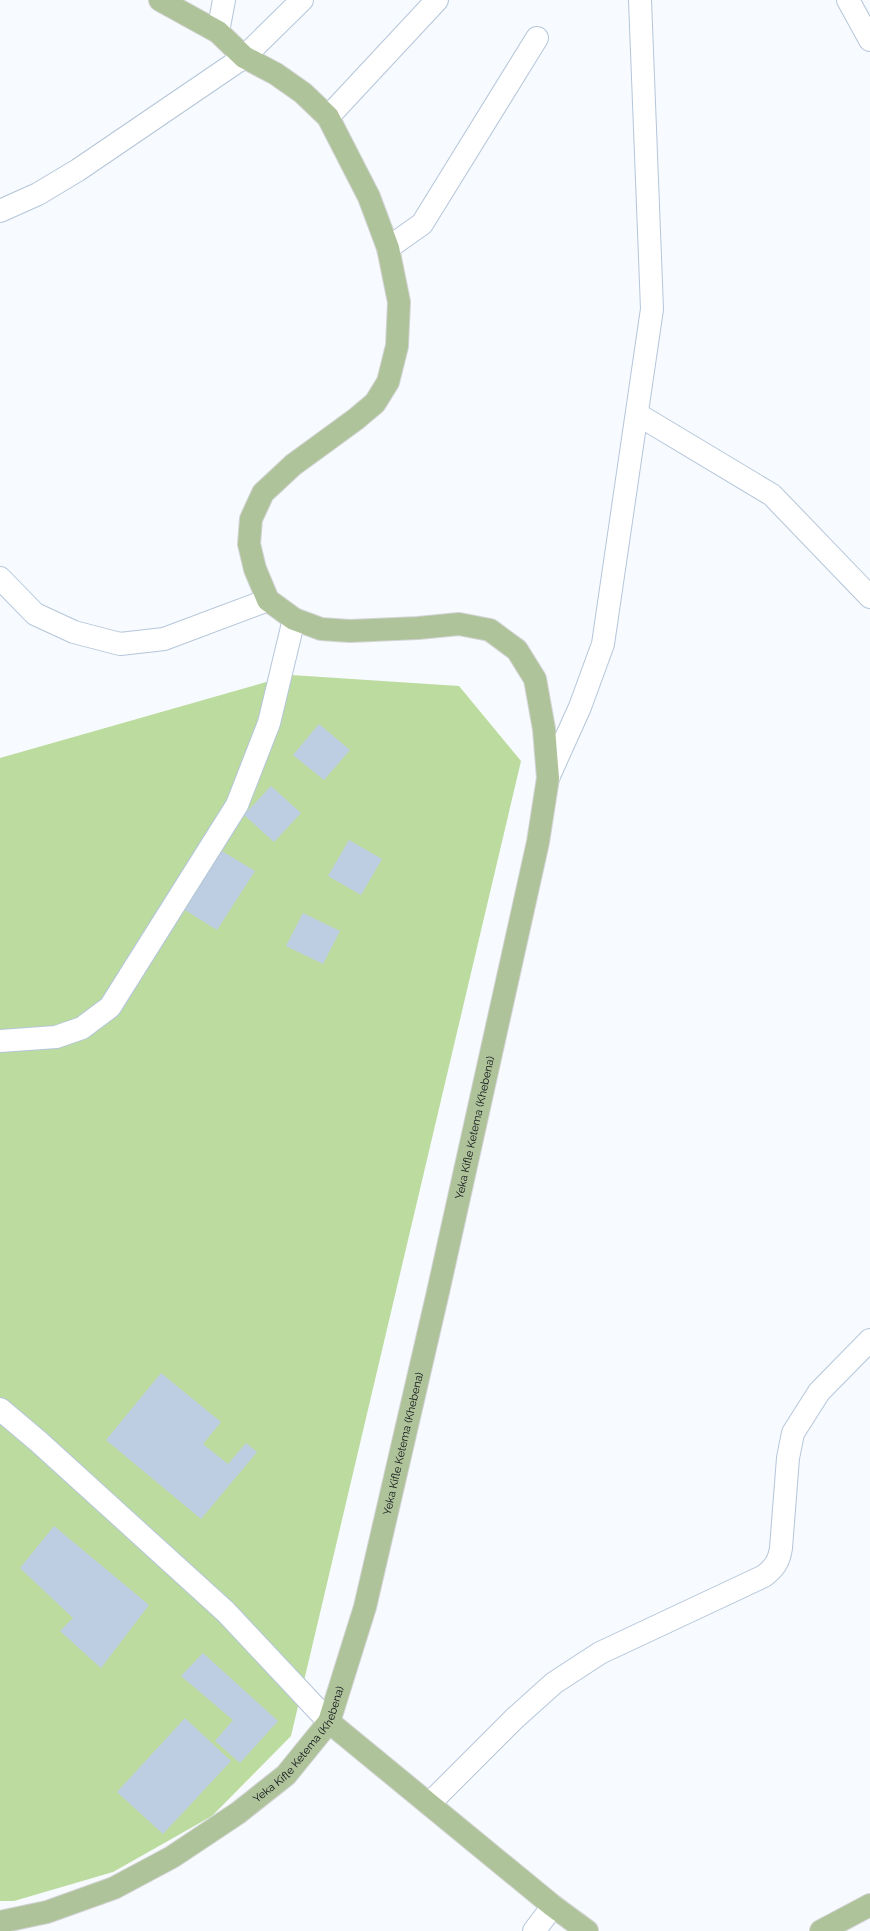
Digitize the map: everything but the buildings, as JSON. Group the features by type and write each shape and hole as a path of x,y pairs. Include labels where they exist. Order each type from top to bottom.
{"main road":[{"path":"160,0 218,32 244,56 276,74 303,93 328,116 369,197 388,248 399,302 397,346 388,382 375,403 356,419 293,465 264,493 251,519 249,544 255,569 268,600"},
{"name":"Yeka Kifle Ketema (Khebena)","path":"0,1922 47,1912 114,1888 172,1857 238,1813 286,1775 329,1722 365,1607 438,1292 538,842 548,778 544,729 535,679 517,650 490,630 459,624 418,628 321,629 294,619 268,600"},
{"path":"329,1722 553,1906 587,1931"},
{"path":"821,1931 870,1905"}],"street":[{"path":"218,32 224,0"},
{"path":"0,211 38,194 78,170 244,56 302,0"},
{"path":"328,116 437,0"},
{"path":"548,778 580,707 603,644 652,309 640,0"},
{"path":"848,0 870,40"},
{"path":"388,248 422,224 536,38"},
{"path":"637,414 772,495 870,597"},
{"path":"0,578 35,614 74,632 120,644 164,638 268,600"},
{"path":"0,1041 56,1037 82,1028 110,1007 237,805 269,723 294,619"},
{"path":"428,1804 515,1718 554,1683 600,1653 764,1576 774,1569 779,1560 781,1548 788,1458 793,1433 819,1392 870,1340"},
{"path":"0,1409 39,1442 226,1612 329,1722"},
{"path":"534,1931 553,1906"}],"green space":[{"path":"291,675 459,686 521,761 291,1736 212,1816 113,1872 14,1901 0,1901 0,758"}]}
